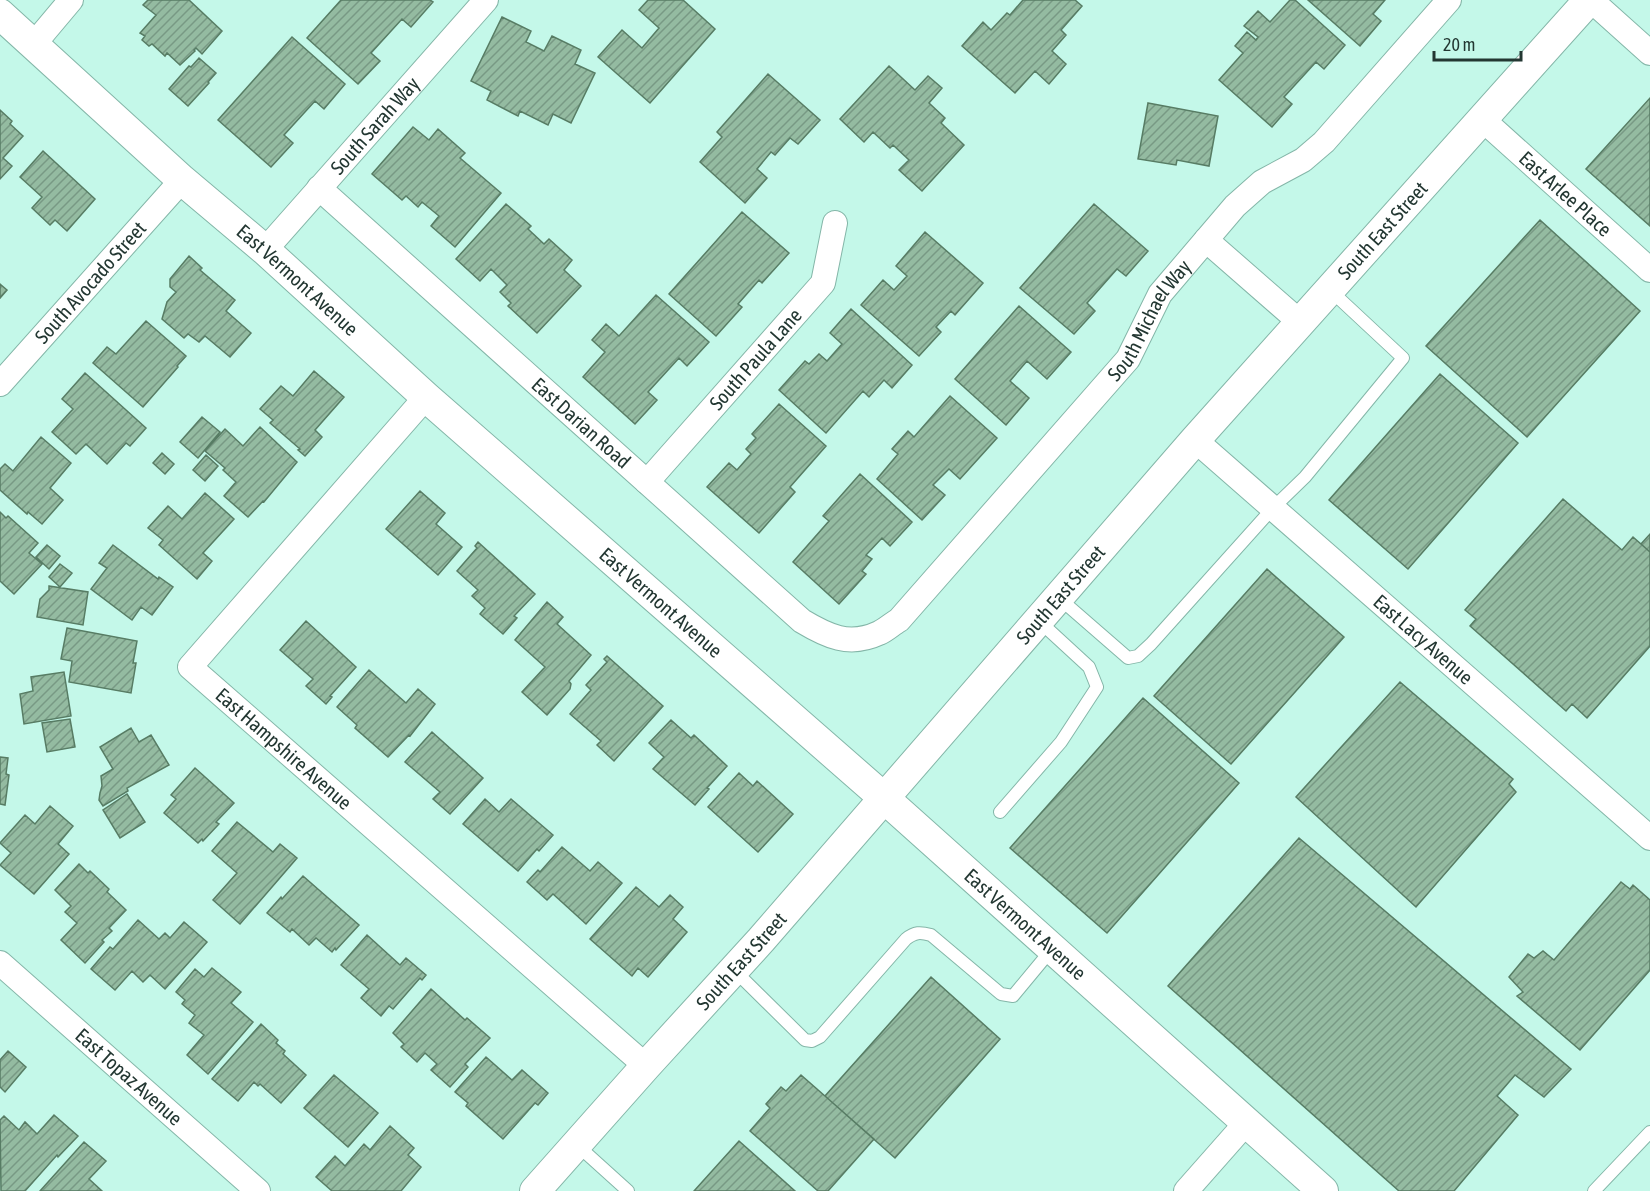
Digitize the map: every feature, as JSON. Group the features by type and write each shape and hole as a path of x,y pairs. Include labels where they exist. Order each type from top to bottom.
{"street":[{"path":"34,44 71,0"},
{"name":"South Sarah Way","path":"265,250 486,0"},
{"name":"South Michael Way","path":"853,640 878,633 899,620 1128,359 1160,294 1235,206 1262,182 1303,160 1323,142 1449,0"},
{"path":"1590,0 1650,53"},
{"name":"South East Street","path":"535,1191 734,970 1196,440 1590,0"},
{"name":"East Vermont Avenue","path":"0,14 182,180 265,250 426,397 884,798 1323,1191"},
{"name":"East Arlee Place","path":"1482,119 1650,270"},
{"name":"South Avocado Street","path":"0,384 182,180"},
{"name":"East Darian Road","path":"319,188 802,621 826,635 853,640"},
{"name":"South Paula Lane","path":"647,482 823,283 835,223"},
{"path":"1206,240 1301,323"},
{"name":"East Hampshire Avenue","path":"426,397 190,667 646,1066"},
{"name":"East Lacy Avenue","path":"1196,440 1650,838"},
{"name":"East Topaz Avenue","path":"0,963 258,1191"},
{"path":"1186,1191 1246,1123"}],"lane":[{"path":"1059,597 1128,658 1138,656 1273,508 1305,477 1403,358 1330,290"},
{"path":"1000,812 1061,742 1097,687 1089,667 1038,620"},
{"path":"734,970 805,1040 812,1041 820,1037 906,939 914,933 921,932 931,935 1001,994 1013,996 1052,949"},
{"path":"1594,1191 1650,1132"},
{"path":"576,1144 628,1191"}],"building":[{"path":"148,0 189,0 222,31 202,54 196,48 180,65 167,53 165,56 152,44 149,46 142,40 145,36 140,33 156,15 143,5"},
{"path":"341,0 430,0 433,2 411,27 402,19 371,53 380,61 358,84 307,38"},
{"path":"648,0 683,0 715,29 650,103 598,57 622,30 642,48 659,28 639,10"},
{"path":"1023,0 1075,0 1082,6 1061,30 1066,35 1052,51 1066,64 1049,84 1035,71 1015,93 962,46 983,22 991,30 1007,13 1010,15"},
{"path":"1290,0 1295,0 1345,45 1324,69 1316,62 1284,97 1292,104 1272,127 1219,80 1243,53 1235,46 1247,32 1256,40 1258,37 1244,26 1258,11 1270,22"},
{"path":"1308,0 1385,0 1373,14 1381,21 1360,46"},
{"path":"502,17 531,31 526,42 544,51 552,36 581,50 575,64 595,73 571,123 553,114 548,125 520,111 518,116 487,100 491,91 471,81"},
{"path":"292,37 345,84 324,109 315,101 284,135 293,143 271,167 218,120"},
{"path":"199,58 216,73 188,106 169,89"},
{"path":"889,66 915,90 928,76 942,88 929,103 945,118 941,123 964,145 922,191 899,170 909,160 893,145 890,148 873,132 864,142 840,119"},
{"path":"768,74 820,120 798,144 790,138 775,155 771,152 757,169 767,178 745,203 700,162 722,137 717,132"},
{"path":"1650,98 1650,226 1586,169"},
{"path":"1148,103 1218,116 1209,166 1177,160 1176,165 1138,159"},
{"path":"0,110 23,136 3,158 12,166 0,179"},
{"path":"413,127 429,140 438,129 465,153 460,158 501,193 455,247 431,226 439,216 422,202 418,207 406,196 402,200 372,174"},
{"path":"43,151 95,199 67,231 55,220 50,225 32,208 42,197 20,177"},
{"path":"506,204 531,226 528,229 544,244 549,239 572,260 564,270 581,286 537,333 508,306 511,303 500,292 507,285 491,269 480,281 456,259"},
{"path":"1094,204 1148,251 1126,276 1117,269 1087,303 1095,311 1074,334 1020,288"},
{"path":"742,212 789,253 762,283 759,280 738,304 742,307 716,336 669,294"},
{"path":"1540,220 1640,311 1527,437 1426,346"},
{"path":"925,232 983,283 955,315 951,311 936,327 941,332 919,356 861,305 883,280 894,290 907,276 896,266"},
{"path":"189,256 202,268 200,270 235,300 226,311 251,333 230,357 205,336 199,342 188,334 184,338 162,319 167,302 176,292 170,287 170,279"},
{"path":"0,284 7,290 0,298"},
{"path":"656,295 709,342 687,366 679,358 648,392 657,400 635,424 583,377 605,352 592,340 606,324 619,336"},
{"path":"1019,306 1071,352 1047,379 1027,361 1010,381 1029,398 1006,425 955,379"},
{"path":"851,309 912,365 892,388 884,380 869,397 863,391 826,433 779,390 805,361 809,364 819,354 827,361 842,344 830,333"},
{"path":"146,321 186,356 143,407 93,363 107,347 116,354"},
{"path":"314,371 344,397 315,430 322,437 305,456 270,423 273,420 260,409 281,386 293,396"},
{"path":"85,373 146,428 130,446 126,443 107,464 86,444 76,454 52,432 73,409 62,399"},
{"path":"1440,374 1518,443 1408,569 1329,500"},
{"path":"950,396 997,438 960,479 949,469 933,485 945,495 922,520 877,479 898,454 892,449 908,431 914,437"},
{"path":"779,404 826,446 790,487 795,492 759,533 707,487 729,463 737,470 751,454 746,449 756,438 752,434"},
{"path":"202,417 220,432 198,458 180,442"},
{"path":"260,427 297,462 264,502 248,517 224,496 236,482 223,470 225,468 205,451 225,429 243,446"},
{"path":"41,437 71,463 50,488 63,500 42,524 0,490 0,469 5,464 13,471"},
{"path":"162,453 174,464 165,474 153,463"},
{"path":"206,455 218,466 205,481 193,470"},
{"path":"860,474 912,522 890,546 882,538 866,555 872,559 862,571 866,574 839,604 793,562 829,521 823,516"},
{"path":"420,491 445,513 436,524 462,547 438,575 386,529"},
{"path":"205,493 234,519 203,553 212,561 197,579 159,545 163,540 148,528 168,506 182,519"},
{"path":"1563,499 1622,550 1633,537 1650,552 1650,646 1587,718 1572,704 1566,711 1470,626 1476,619 1465,610"},
{"path":"0,512 6,518 8,516 38,543 29,553 42,564 14,594 0,581"},
{"path":"1650,534 1650,552 1641,544"},
{"path":"478,542 535,594 514,616 517,618 503,634 480,614 485,608 472,596 478,590 457,571 477,548 475,546"},
{"path":"47,545 60,556 49,569 36,557"},
{"path":"113,545 158,579 159,577 173,587 152,615 141,607 132,620 91,589 107,568 99,563"},
{"path":"60,564 72,573 60,587 49,577"},
{"path":"1267,569 1344,637 1231,764 1154,696"},
{"path":"49,586 88,592 83,625 37,617 40,599 49,590"},
{"path":"547,602 563,617 557,624 591,655 569,681 570,689 547,715 522,692 545,667 515,640"},
{"path":"306,621 356,667 330,696 332,697 326,704 306,686 313,679 280,650"},
{"path":"67,628 137,641 131,693 69,682 72,661 61,659"},
{"path":"607,656 663,706 614,761 597,745 601,741 570,714 591,690 586,685 607,662 604,659"},
{"path":"369,670 406,703 418,689 435,704 410,736 388,757 355,728 357,725 337,707"},
{"path":"64,672 71,716 24,724 20,694 33,691 31,677"},
{"path":"1400,682 1513,779 1509,784 1516,792 1416,907 1296,797"},
{"path":"1143,698 1239,783 1107,933 1010,848"},
{"path":"70,719 75,747 47,752 42,723"},
{"path":"671,720 691,738 694,735 727,766 695,805 653,769 664,757 649,743"},
{"path":"131,728 139,742 151,735 169,765 127,788 128,791 103,806 99,800 102,786 101,776 113,769 100,747"},
{"path":"432,732 483,778 450,814 433,799 440,792 405,762"},
{"path":"0,757 8,758 6,774 9,775 5,805 0,804"},
{"path":"195,768 234,803 216,822 219,824 203,841 202,839 198,843 164,813 176,799 171,795"},
{"path":"739,773 753,786 757,781 793,814 758,852 708,807"},
{"path":"127,794 145,822 120,838 103,810"},
{"path":"485,799 499,812 511,799 553,835 518,871 463,824"},
{"path":"50,806 73,826 58,844 69,854 34,894 0,865 11,853 0,843 25,815 35,824"},
{"path":"237,822 273,852 280,844 297,858 240,924 213,900 237,873 212,851"},
{"path":"1299,838 1571,1069 1544,1097 1515,1075 1497,1096 1518,1115 1454,1191 1399,1191 1168,986"},
{"path":"562,847 590,871 598,862 622,883 586,924 553,894 547,900 527,882 538,870 540,872"},
{"path":"79,864 109,889 107,892 126,910 109,928 112,931 102,940 104,942 85,963 61,940 77,923 65,912 71,906 55,890"},
{"path":"303,876 359,925 332,952 316,938 309,945 292,929 290,932 267,913"},
{"path":"1621,882 1630,889 1633,885 1650,900 1650,970 1580,1050 1517,996 1523,992 1509,977 1528,954 1534,958 1543,951 1554,960"},
{"path":"636,887 659,907 670,895 683,907 673,919 687,932 648,977 638,968 632,976 590,939"},
{"path":"138,920 159,939 165,933 170,938 184,922 207,942 165,989 150,975 143,982 132,971 115,990 91,969 110,947 113,949"},
{"path":"367,935 400,965 406,958 426,975 422,980 420,978 393,1009 389,1006 381,1016 361,998 369,989 341,965"},
{"path":"212,968 241,992 231,1003 253,1022 208,1074 187,1055 204,1035 189,1023 195,1015 182,1004 185,1000 176,992 195,969 204,977"},
{"path":"931,977 1000,1039 895,1158 825,1096"},
{"path":"431,989 465,1020 467,1018 490,1038 465,1064 468,1067 450,1087 431,1070 437,1064 425,1053 417,1062 401,1047 404,1044 393,1033"},
{"path":"261,1024 278,1040 276,1043 285,1051 283,1054 306,1075 281,1103 260,1084 258,1086 254,1082 238,1101 212,1079"},
{"path":"8,1051 26,1067 5,1092 0,1087 0,1060"},
{"path":"486,1057 512,1080 522,1070 548,1093 538,1105 535,1103 503,1139 466,1106 468,1103 455,1092"},
{"path":"334,1075 378,1113 348,1147 304,1108"},
{"path":"801,1075 874,1139 828,1191 818,1191 750,1131 770,1108 766,1104 781,1087 786,1091"},
{"path":"54,1115 78,1136 58,1157 57,1155 25,1191 1,1191 0,1120 4,1116 19,1130 25,1122 37,1134"},
{"path":"390,1126 414,1148 408,1155 421,1167 401,1191 332,1191 316,1177 335,1156 345,1166 364,1144 370,1150"},
{"path":"739,1141 795,1191 694,1191"},
{"path":"84,1142 106,1161 89,1179 102,1191 40,1191"}]}
